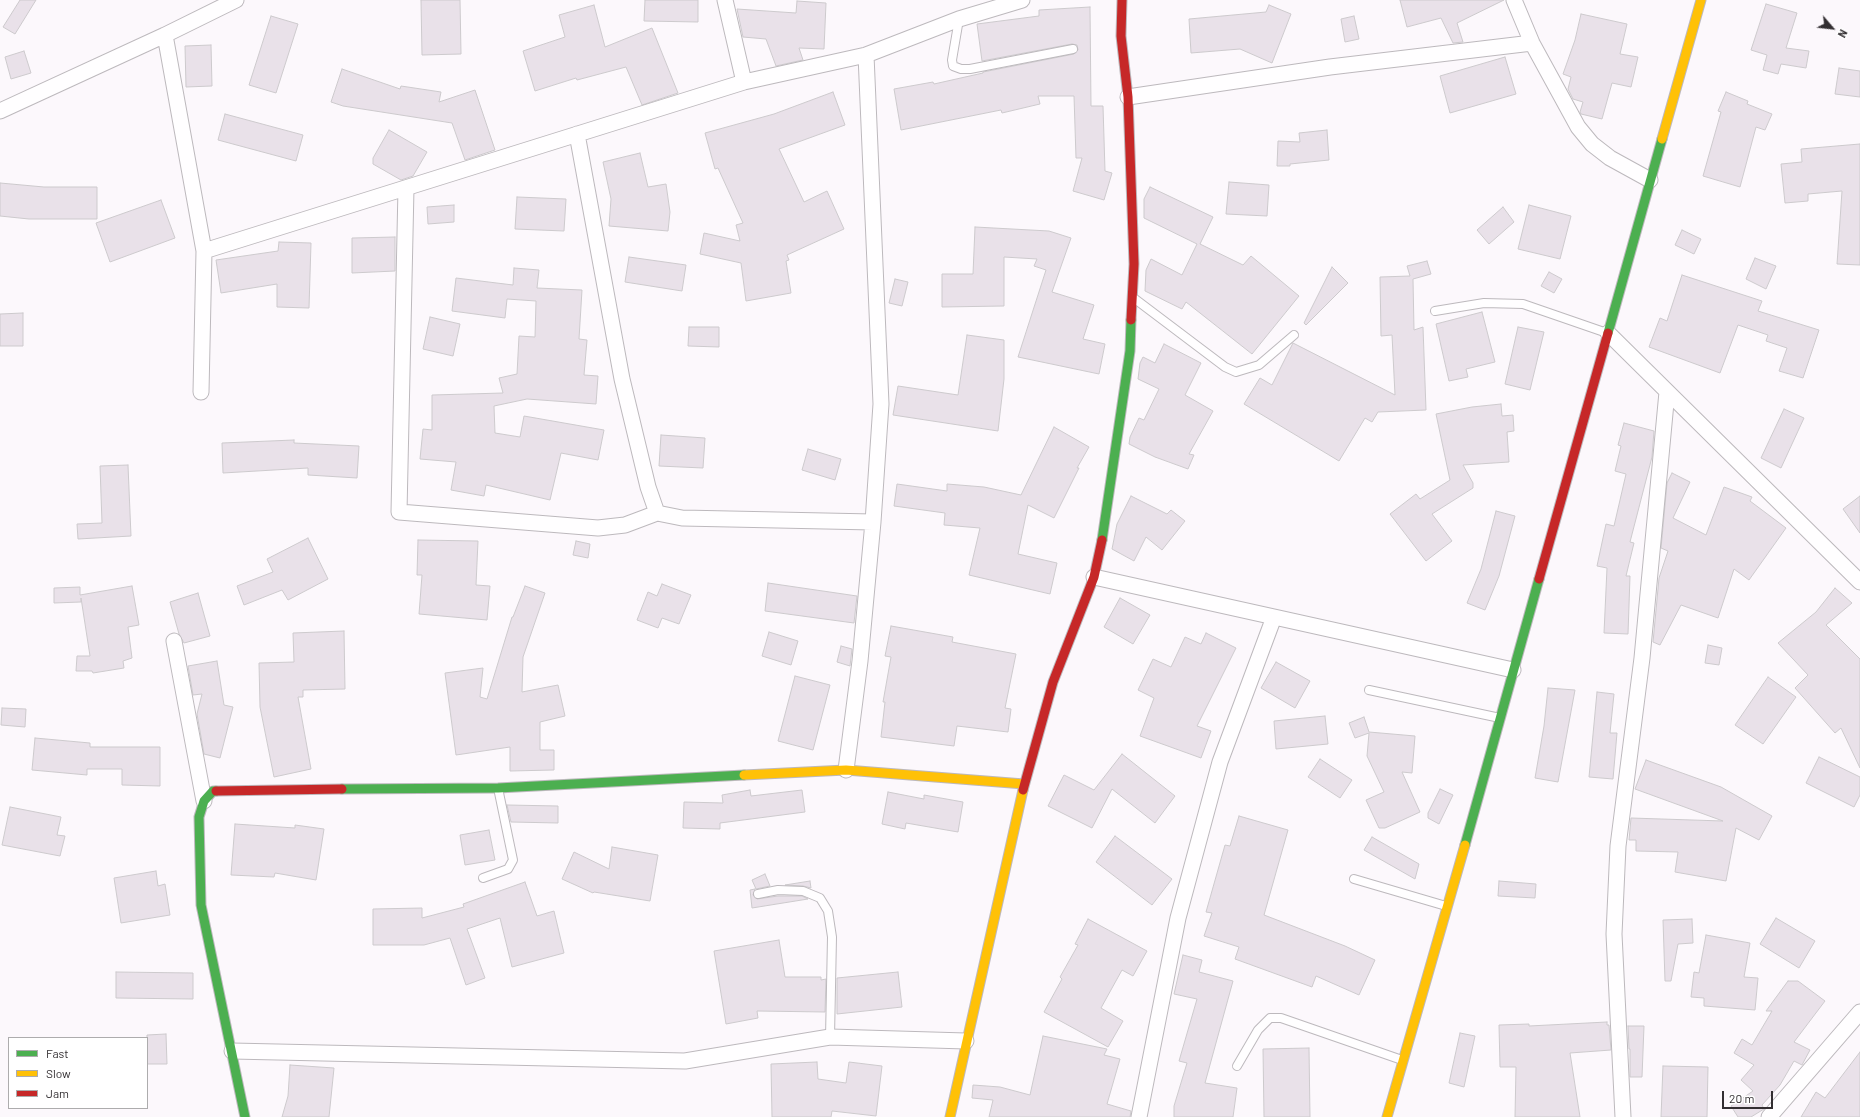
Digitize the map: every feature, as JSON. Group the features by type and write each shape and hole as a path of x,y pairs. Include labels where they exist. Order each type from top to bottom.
{"street":[{"path":"0,111 165,35 236,0"},
{"path":"725,0 744,82"},
{"path":"204,251 744,82 866,55 959,19 1022,0"},
{"path":"950,1117 1024,784 1053,682 1094,577 1106,518 1130,351 1133,298 1134,264 1128,97 1122,36 1122,0"},
{"path":"1514,0 1532,43 1578,127 1592,144 1610,158 1650,180"},
{"path":"1387,1117 1701,0"},
{"path":"165,35 204,251 201,392"},
{"path":"1128,97 1330,67 1532,43"},
{"path":"846,770 860,661 873,522 881,404 866,55"},
{"path":"578,134 622,380 648,487 657,512"},
{"path":"406,188 400,512 598,528 625,525 657,512 682,518 873,522"},
{"path":"1608,333 1860,582"},
{"path":"1623,1117 1614,934 1618,846 1642,658 1667,392"},
{"path":"1094,577 1513,670"},
{"path":"1139,1117 1178,918 1220,762 1274,617"},
{"path":"174,641 204,801"},
{"path":"245,1117 201,904 199,817 204,801 213,791 259,789 498,788 846,770 1024,784"},
{"path":"1769,1117 1860,1012"},
{"path":"232,1051 685,1061 830,1037 966,1040"}],"lane":[{"path":"959,19 952,60 953,66 961,69 970,69 1073,49"},
{"path":"1133,298 1224,368 1236,372 1259,365 1294,335"},
{"path":"1435,311 1484,303 1523,304 1608,333"},
{"path":"1369,690 1500,718"},
{"path":"483,878 508,869 513,860 498,788"},
{"path":"1354,879 1447,906"},
{"path":"758,894 778,890 802,891 820,898 828,911 832,937 830,1037"},
{"path":"1236,1066 1258,1030 1270,1018 1281,1018 1403,1060"}],"building":[{"path":"20,0 36,0 15,34 3,27"},
{"path":"421,0 460,0 461,54 422,55"},
{"path":"645,0 698,0 698,22 644,21"},
{"path":"1400,0 1504,0 1457,23 1463,42 1453,43 1441,18 1407,27"},
{"path":"797,1 826,3 824,49 799,48 803,60 776,66 766,39 743,37 737,9 796,13"},
{"path":"1766,4 1797,13 1786,48 1809,51 1806,68 1781,64 1778,74 1763,70 1767,55 1751,50"},
{"path":"594,5 605,47 652,28 678,93 642,105 626,67 577,80 576,78 535,91 523,51 565,37 559,15"},
{"path":"1269,5 1291,14 1272,63 1240,49 1191,53 1189,19 1266,12"},
{"path":"1090,7 1091,106 1103,106 1105,171 1112,173 1104,200 1073,191 1082,158 1076,158 1074,96 1038,96 1040,104 1002,113 1001,110 901,130 894,89 933,82 934,84 983,72 1074,54 1078,50 1077,45 1072,44 982,61 977,24 1039,16 1039,10"},
{"path":"1581,14 1627,24 1620,54 1638,57 1631,87 1612,83 1602,119 1581,114 1580,112 1583,102 1573,99 1568,89 1571,77 1563,74 1575,40"},
{"path":"271,16 298,24 276,93 249,85"},
{"path":"1354,16 1359,39 1345,42 1341,19"},
{"path":"211,45 212,86 186,87 185,46"},
{"path":"24,51 31,73 11,79 5,57"},
{"path":"1505,57 1516,94 1450,113 1440,76"},
{"path":"1839,68 1860,71 1860,97 1835,94"},
{"path":"342,69 400,89 401,86 441,92 439,102 475,90 495,150 465,160 452,123 343,106 331,102"},
{"path":"833,92 845,125 779,149 804,202 827,191 844,229 787,255 789,260 786,261 791,293 746,301 741,263 700,254 704,233 740,241 736,225 743,223 718,168 715,169 705,133 774,114"},
{"path":"1726,92 1748,101 1747,104 1772,114 1765,130 1756,127 1740,187 1703,176 1721,112 1718,111"},
{"path":"225,114 303,135 296,161 218,140"},
{"path":"389,130 427,152 413,176 401,180 373,164 373,158"},
{"path":"1327,130 1329,160 1290,164 1290,166 1277,166 1278,141 1300,142 1299,133"},
{"path":"1860,144 1860,265 1837,264 1842,191 1808,194 1808,201 1785,203 1781,164 1802,162 1801,149"},
{"path":"640,153 648,187 666,184 670,212 668,231 609,226 611,199 603,162"},
{"path":"1229,182 1269,185 1267,216 1226,214"},
{"path":"0,183 44,187 97,187 97,219 29,219 0,216"},
{"path":"1150,187 1213,217 1200,244 1243,265 1251,256 1299,296 1252,354 1186,302 1182,309 1145,291 1146,270 1151,259 1182,275 1197,244 1144,218 1144,199"},
{"path":"517,197 566,199 564,231 515,229"},
{"path":"161,200 175,238 110,262 96,223"},
{"path":"454,205 454,222 428,224 427,207"},
{"path":"1529,205 1571,216 1560,259 1518,249"},
{"path":"1503,207 1514,222 1489,244 1477,230"},
{"path":"975,227 1049,231 1071,238 1052,292 1094,305 1083,339 1105,344 1099,374 1018,357 1046,270 1034,266 1037,259 1004,257 1004,306 942,307 942,274 973,274"},
{"path":"1682,230 1701,239 1694,254 1675,245"},
{"path":"395,237 395,271 352,273 352,238"},
{"path":"279,242 311,243 309,308 277,307 277,284 221,293 216,260 278,251"},
{"path":"629,257 686,265 682,291 625,282"},
{"path":"1755,258 1776,266 1766,289 1746,279"},
{"path":"1427,261 1431,274 1413,279 1414,330 1423,327 1426,410 1378,412 1372,422 1365,418 1339,461 1244,404 1260,378 1272,385 1293,343 1395,395 1392,335 1381,336 1380,277 1410,276 1407,266"},
{"path":"1332,267 1348,283 1306,325 1304,323"},
{"path":"514,268 539,270 537,288 582,290 579,339 587,340 584,375 598,376 596,404 527,399 494,406 495,433 520,437 524,416 604,430 598,460 561,453 550,500 486,485 484,496 451,490 456,462 420,459 423,429 432,430 432,395 503,393 499,378 517,374 519,336 535,337 536,301 507,299 505,318 452,311 456,278 513,285"},
{"path":"1549,272 1562,279 1554,293 1541,286"},
{"path":"1682,275 1762,301 1758,311 1819,330 1803,378 1779,371 1787,348 1766,341 1768,335 1738,325 1720,373 1649,347 1660,318 1667,321"},
{"path":"895,279 908,282 902,306 889,303"},
{"path":"1482,312 1495,362 1466,369 1468,377 1449,381 1436,324"},
{"path":"23,313 23,346 0,346 0,314"},
{"path":"430,317 460,324 453,356 423,349"},
{"path":"689,327 719,327 719,347 688,346"},
{"path":"1518,327 1544,332 1530,390 1505,384"},
{"path":"967,335 1004,340 1004,379 998,431 893,415 898,386 958,395"},
{"path":"1164,344 1201,363 1185,395 1213,411 1189,454 1194,455 1188,469 1155,457 1129,444 1130,437 1139,418 1144,420 1159,389 1138,379 1140,363 1143,357 1155,363"},
{"path":"1501,404 1502,416 1513,415 1514,431 1507,432 1509,462 1463,465 1473,483 1473,488 1432,514 1452,541 1426,561 1390,514 1416,494 1420,499 1450,480 1436,414 1472,407"},
{"path":"1784,409 1804,418 1781,468 1761,458"},
{"path":"1624,423 1654,431 1652,457 1630,542 1634,543 1626,576 1630,576 1628,634 1604,633 1607,568 1597,566 1606,524 1614,526 1626,474 1615,471 1621,446 1618,445"},
{"path":"1054,427 1089,447 1077,468 1079,468 1054,518 1028,505 1018,554 1057,563 1050,594 969,575 980,528 944,525 945,513 894,506 897,484 947,491 947,484 984,487 1021,495"},
{"path":"661,435 705,438 703,468 659,466"},
{"path":"294,440 294,443 359,446 357,478 308,475 308,468 223,473 222,443"},
{"path":"808,449 841,459 835,480 802,470"},
{"path":"128,465 131,536 78,539 77,524 102,523 100,466"},
{"path":"1672,473 1690,482 1673,518 1706,535 1724,487 1752,497 1750,501 1786,528 1749,580 1734,569 1718,618 1681,605 1660,645 1653,642 1659,578 1668,551 1661,548 1667,483"},
{"path":"1131,496 1167,514 1171,510 1185,521 1162,550 1146,537 1134,561 1112,549 1117,524"},
{"path":"1860,496 1860,533 1843,509"},
{"path":"1496,511 1515,516 1499,576 1485,610 1467,603 1481,569"},
{"path":"308,538 328,579 288,600 282,590 244,605 237,586 273,572 267,559"},
{"path":"418,540 478,541 476,585 490,586 487,620 419,614 422,575 417,575"},
{"path":"576,541 590,544 588,558 573,555"},
{"path":"768,583 857,596 854,623 765,611"},
{"path":"662,584 691,595 679,624 662,618 658,628 637,620 648,592 657,596"},
{"path":"132,586 139,625 128,627 132,658 123,661 124,668 93,673 92,671 76,671 77,656 90,656 81,598 81,602 54,603 54,588 80,587 80,595"},
{"path":"525,586 545,593 523,657 522,692 558,685 565,716 540,722 540,750 554,750 554,770 510,771 510,747 456,755 445,673 483,668 480,697 487,699 512,617"},
{"path":"1835,588 1852,603 1826,625 1860,659 1860,768 1841,728 1835,733 1795,688 1808,675 1778,643 1816,612"},
{"path":"198,593 210,636 184,643 179,634 170,602"},
{"path":"1120,598 1150,615 1133,644 1104,627"},
{"path":"891,626 953,637 952,642 1016,654 1005,708 1011,709 1008,732 957,726 954,746 881,737 885,702 883,702 891,657 885,656"},
{"path":"344,631 345,689 303,690 303,697 298,697 311,769 274,777 260,707 259,663 294,662 293,633"},
{"path":"769,632 798,641 791,665 762,656"},
{"path":"1206,633 1236,648 1197,726 1211,731 1201,758 1140,736 1154,698 1138,690 1153,659 1171,667 1185,637 1201,644"},
{"path":"1708,645 1722,648 1719,665 1705,663"},
{"path":"841,646 852,649 850,666 837,662"},
{"path":"217,661 224,705 233,707 220,758 204,754 197,714 202,694 193,695 188,666"},
{"path":"1276,662 1310,681 1295,708 1261,688"},
{"path":"795,676 830,685 813,750 778,741"},
{"path":"1768,677 1796,697 1763,744 1735,725"},
{"path":"1548,688 1575,690 1558,782 1535,778 1544,726"},
{"path":"1597,692 1614,694 1610,733 1617,733 1613,779 1589,777"},
{"path":"2,708 26,709 25,727 1,725"},
{"path":"1325,716 1328,744 1276,749 1274,721"},
{"path":"1364,717 1369,732 1415,736 1412,773 1402,772 1420,812 1385,828 1379,828 1366,800 1384,792 1367,756 1369,733 1355,738 1349,723"},
{"path":"35,738 90,743 90,747 160,747 160,786 122,785 122,769 87,769 87,775 32,770"},
{"path":"1122,754 1175,796 1155,823 1112,789 1092,828 1048,806 1064,775 1094,790"},
{"path":"1819,757 1860,777 1860,795 1854,807 1806,783"},
{"path":"1320,759 1352,780 1340,798 1308,777"},
{"path":"1646,760 1721,787 1772,816 1759,840 1736,828 1726,881 1675,872 1678,852 1636,851 1636,840 1629,840 1631,818 1723,821 1635,789"},
{"path":"1440,789 1453,795 1439,824 1428,818 1428,813"},
{"path":"750,790 751,796 802,790 805,812 720,823 720,829 683,828 684,802 723,803 722,795"},
{"path":"888,792 924,799 924,795 963,802 958,832 906,823 905,829 882,824"},
{"path":"507,805 558,806 558,823 511,822"},
{"path":"10,807 61,817 57,835 65,836 60,856 2,845"},
{"path":"1239,816 1288,830 1264,915 1345,946 1375,960 1359,995 1316,976 1312,987 1235,959 1239,947 1204,936 1212,913 1206,912 1225,845 1230,846"},
{"path":"235,824 295,828 295,825 324,829 316,880 275,873 274,877 231,875"},
{"path":"489,830 495,860 465,865 460,835"},
{"path":"1115,836 1172,879 1152,905 1096,862"},
{"path":"1372,837 1419,864 1415,879 1364,850"},
{"path":"612,847 658,855 650,901 593,893 562,879 574,852 609,869"},
{"path":"156,871 158,886 165,884 170,915 121,923 114,878"},
{"path":"765,874 770,886 756,889 752,880"},
{"path":"810,881 811,888 785,885"},
{"path":"1499,881 1536,884 1535,898 1498,896"},
{"path":"525,882 537,916 554,911 564,953 512,967 500,918 467,929 485,978 466,985 450,938 424,945 373,945 373,909 422,908 422,918 464,907 463,904"},
{"path":"755,889 753,895 757,899 778,896 802,896 808,899 752,908 750,890"},
{"path":"1776,918 1815,941 1799,968 1760,944"},
{"path":"1088,919 1147,951 1133,976 1122,970 1101,1008 1123,1021 1108,1047 1044,1012 1062,979 1060,977 1078,945 1075,944"},
{"path":"1692,919 1693,943 1678,944 1671,981 1665,981 1663,920"},
{"path":"1706,935 1750,943 1744,977 1758,978 1755,1010 1704,1006 1704,998 1691,997 1694,972 1699,973"},
{"path":"779,940 785,977 821,977 821,980 826,979 825,1012 757,1011 758,1018 726,1024 714,951"},
{"path":"1183,955 1202,960 1199,972 1233,981 1205,1083 1237,1088 1233,1117 1174,1117 1174,1106 1187,1063 1179,1061 1197,999 1174,994"},
{"path":"116,972 193,973 193,999 116,998"},
{"path":"898,972 902,1007 837,1014 837,978"},
{"path":"1788,981 1798,981 1825,1001 1794,1042 1810,1050 1802,1065 1794,1061 1780,1085 1762,1105 1764,1109 1751,1117 1738,1117 1731,1106 1753,1091 1741,1080 1754,1065 1734,1053 1742,1039 1752,1045 1772,1011 1766,1011"},
{"path":"1607,1022 1607,1025 1609,1025 1611,1050 1570,1053 1580,1117 1515,1117 1516,1067 1500,1067 1499,1025 1529,1024 1529,1026"},
{"path":"1628,1026 1644,1026 1642,1077 1630,1077"},
{"path":"1460,1033 1475,1036 1464,1087 1449,1083"},
{"path":"166,1034 167,1064 148,1064 147,1035"},
{"path":"1043,1036 1107,1049 1104,1055 1120,1059 1107,1104 1131,1111 1130,1117 989,1117 993,1100 972,1098 973,1085 1000,1087 1030,1095"},
{"path":"1309,1048 1310,1117 1264,1117 1263,1049"},
{"path":"1860,1052 1860,1117 1801,1117 1816,1092 1825,1098"},
{"path":"817,1062 818,1079 846,1083 849,1062 882,1066 876,1116 832,1111 831,1117 772,1117 771,1064"},
{"path":"290,1065 334,1068 329,1117 282,1117 288,1096"},
{"path":"1663,1066 1708,1067 1707,1117 1661,1117"}],"traffic: fast":[{"path":"1608,333 1662,139"},
{"path":"1102,540 1130,351 1131,320"},
{"path":"1465,845 1539,579"},
{"path":"342,789 498,788 744,775"},
{"path":"216,791 213,791 204,801 199,817 201,905 245,1117"}],"traffic: slow":[{"path":"1662,139 1701,0"},
{"path":"744,775 846,770 1024,784"},
{"path":"950,1117 1023,790"},
{"path":"1387,1117 1465,845"}],"traffic: jam":[{"path":"1122,0 1121,36 1128,97 1134,264 1131,320"},
{"path":"1539,579 1608,333"},
{"path":"1023,790 1053,682 1094,577 1102,540"},
{"path":"216,791 342,789"}]}
